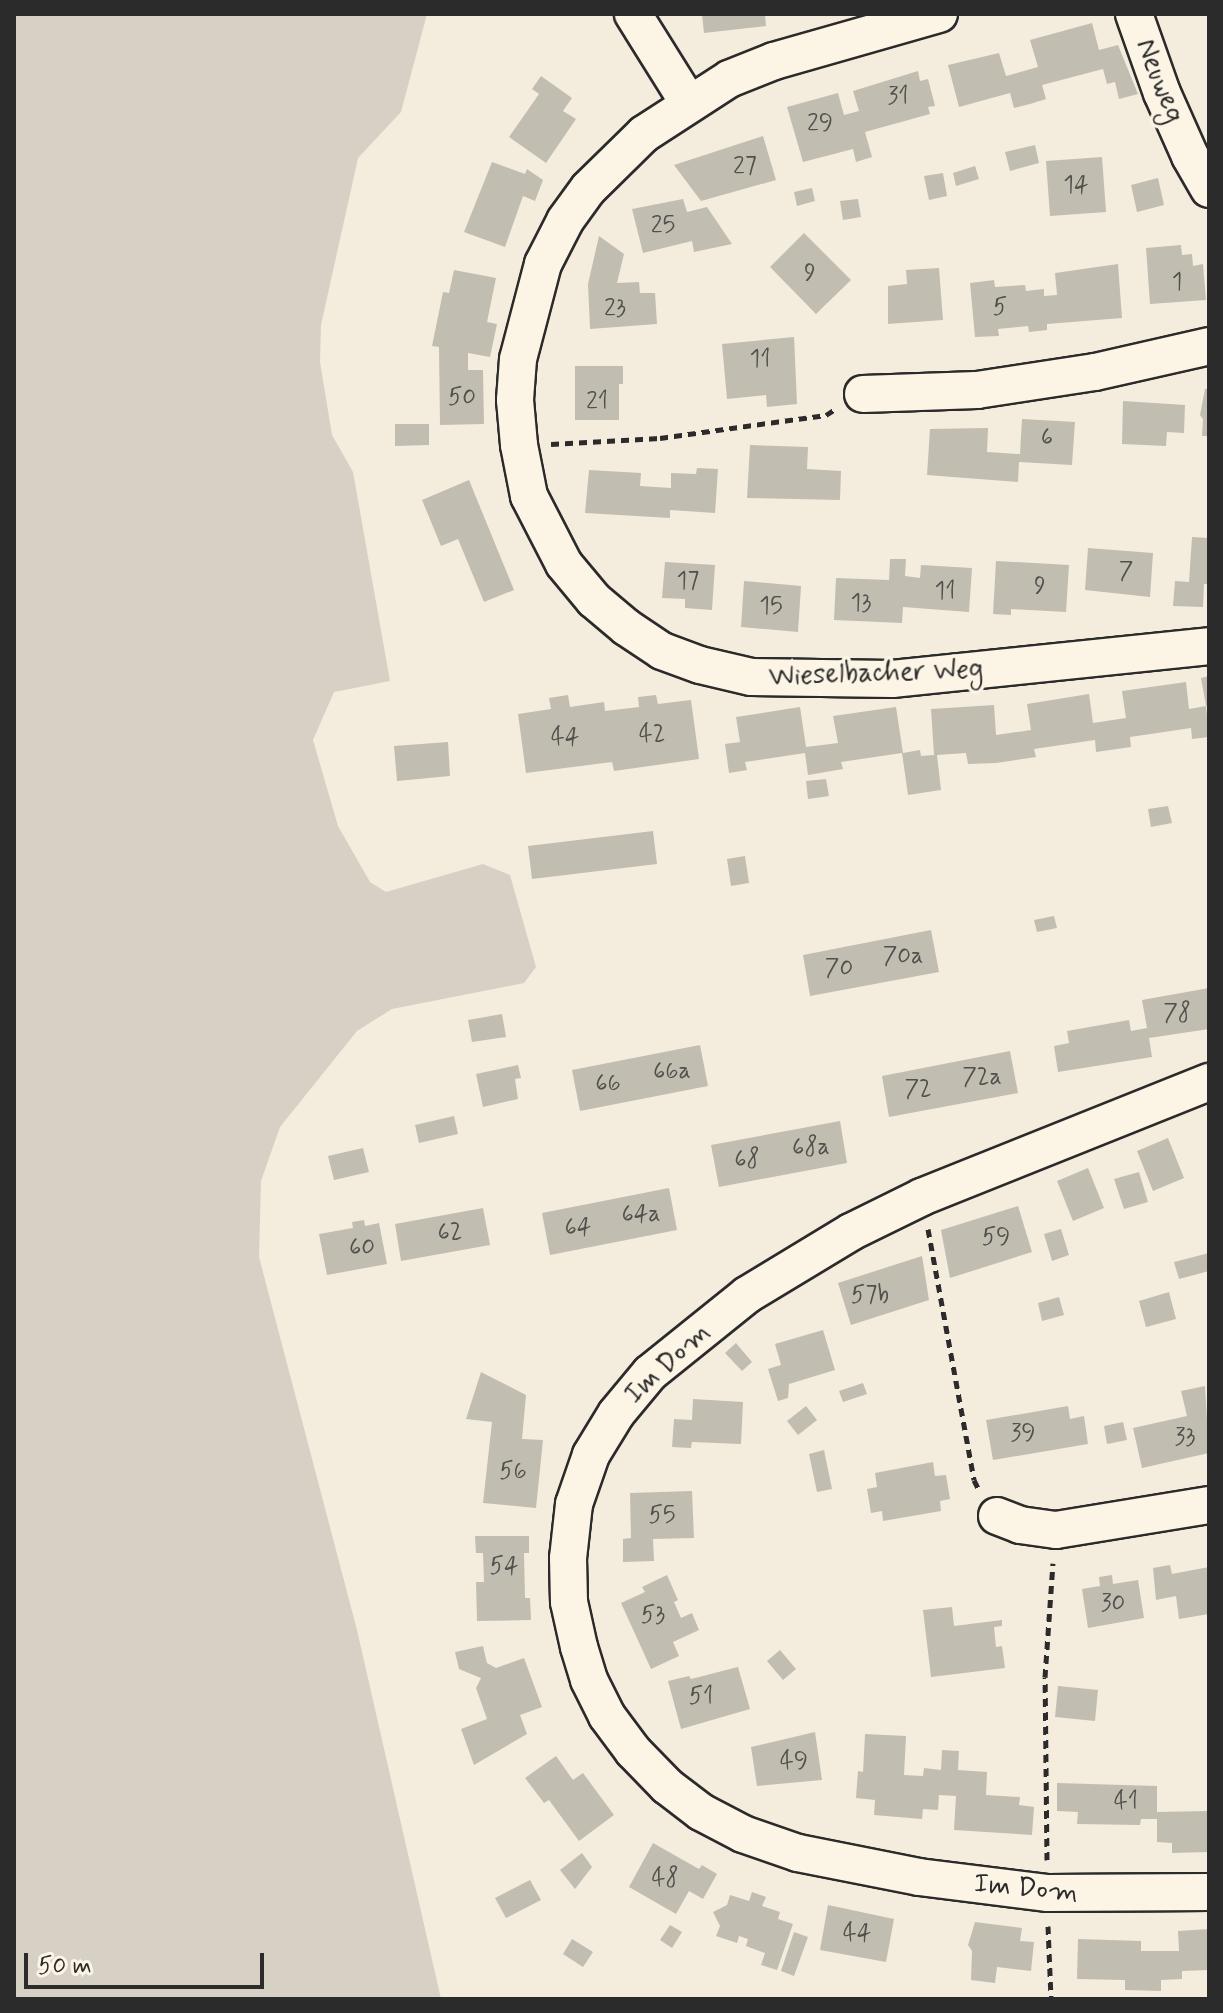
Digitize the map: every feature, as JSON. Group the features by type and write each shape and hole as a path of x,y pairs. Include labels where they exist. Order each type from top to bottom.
{"street":[{"path":"633,14 688,102"},
{"name":"Wieselbacher Weg","path":"939,14 887,21 729,79 688,102 644,134 588,189 565,221 543,264 518,359 515,400 519,445 529,496 564,564 594,600 626,627 662,651 700,665 751,677 892,679 1209,646"},
{"name":"Neuweg","path":"1134,14 1162,93 1190,156 1209,189"},
{"path":"863,394 977,390 1095,372 1209,346"},
{"name":"Im Dom","path":"1209,1082 922,1197 851,1232 747,1295 650,1373 616,1414 587,1467 574,1504 568,1558 569,1602 589,1680 607,1716 633,1751 667,1786 701,1812 743,1834 798,1853 919,1877 1048,1893 1209,1892"},
{"path":"997,1516 1020,1525 1056,1530 1209,1505"}],"path":[{"path":"519,445 660,438 826,415 863,394"},
{"path":"922,1197 974,1480 997,1516"},
{"path":"1048,1893 1044,1692 1056,1530"},
{"path":"1048,1951 1051,1999"}],"shaded area":[{"path":"14,14 427,14 401,112 358,158 321,325 320,362 332,435 353,472 390,681 334,692 313,740 338,826 370,882 386,892 483,864 510,875 536,967 524,983 392,1009 357,1031 280,1127 261,1181 259,1257 357,1630 441,1999 14,1999"}],"building":[{"path":"702,14 765,14 766,26 704,33"},
{"path":"1092,23 1099,50 1118,45 1138,94 1119,99 1115,82 1107,84 1103,69 1042,85 1046,99 1030,104 1014,108 1010,93 959,107 948,65 999,53 1006,76 1038,67 1030,40"},
{"path":"918,71 920,81 928,79 935,106 928,107 930,114 865,132 872,157 856,162 853,149 803,162 787,107 838,93 844,115 859,111 853,91"},
{"path":"541,76 572,98 563,111 576,119 546,163 509,137 539,94 532,89"},
{"path":"763,136 776,180 701,201 674,165"},
{"path":"1035,145 1039,163 1010,171 1005,152"},
{"path":"1102,157 1106,212 1050,216 1046,161"},
{"path":"492,162 525,174 527,169 543,180 535,201 523,196 505,247 464,232"},
{"path":"975,166 979,179 956,186 953,173"},
{"path":"943,173 947,196 929,200 924,176"},
{"path":"1158,178 1164,205 1137,212 1131,185"},
{"path":"812,188 815,201 797,206 794,192"},
{"path":"683,199 687,212 707,207 732,244 694,252 692,241 643,253 632,209"},
{"path":"858,199 861,217 843,220 840,201"},
{"path":"804,233 851,280 816,314 770,267"},
{"path":"599,236 624,254 617,283 639,282 640,293 655,293 657,324 590,329 588,284"},
{"path":"1181,245 1182,255 1192,254 1193,266 1203,264 1206,300 1150,304 1146,248"},
{"path":"1118,264 1122,318 1047,324 1047,330 1029,332 1028,326 998,329 999,336 975,337 970,283 994,280 995,287 1025,285 1026,291 1044,289 1044,296 1057,295 1055,273"},
{"path":"939,268 943,320 888,324 888,286 907,284 906,270"},
{"path":"454,270 496,278 487,322 497,324 490,357 468,353 468,370 483,370 484,424 440,425 439,347 432,346 443,292 449,293"},
{"path":"794,337 797,404 767,407 766,395 727,399 722,344"},
{"path":"575,366 623,366 623,384 619,384 619,420 575,420"},
{"path":"1205,389 1209,389 1209,436 1202,436 1203,419 1200,415"},
{"path":"1123,401 1185,405 1184,433 1167,432 1166,446 1122,444"},
{"path":"1022,419 1075,422 1072,465 1019,462 1018,482 927,475 930,429 988,428 987,452 1020,454"},
{"path":"395,424 429,424 429,445 395,446"},
{"path":"750,445 808,447 807,469 841,471 840,500 747,498"},
{"path":"697,468 718,469 715,513 670,510 670,518 585,513 589,470 641,473 640,486 671,488 671,473 696,474"},
{"path":"469,480 514,590 484,602 458,539 441,546 422,500"},
{"path":"1192,537 1209,538 1209,584 1204,584 1203,607 1173,606 1175,581 1189,582"},
{"path":"1088,548 1153,553 1150,597 1085,590"},
{"path":"890,559 906,559 905,576 920,578 921,565 972,568 969,612 903,607 902,623 834,620 836,578 889,580"},
{"path":"996,561 1069,565 1066,612 1011,609 1011,615 993,614"},
{"path":"665,562 715,565 712,610 685,608 685,599 662,598"},
{"path":"744,581 801,586 798,632 741,627"},
{"path":"1209,676 1209,705 1206,706 1201,678"},
{"path":"1186,682 1189,709 1206,706 1209,737 1192,739 1191,728 1130,737 1131,747 1096,752 1095,740 1034,749 1036,757 996,763 968,764 966,753 937,755 941,790 908,795 902,753 841,762 843,769 808,775 805,753 745,762 747,770 729,773 725,744 740,742 736,717 800,707 806,747 838,743 833,716 896,707 903,753 920,750 921,756 934,755 931,709 994,705 996,735 1031,730 1027,704 1089,694 1093,723 1126,718 1122,691"},
{"path":"568,695 570,707 604,702 605,711 639,707 638,697 656,695 658,704 691,700 699,759 614,771 612,762 526,773 518,714 551,709 549,698"},
{"path":"448,742 450,776 397,781 394,746"},
{"path":"826,779 829,796 808,799 806,781"},
{"path":"1168,806 1172,823 1151,827 1148,809"},
{"path":"653,831 657,864 532,879 528,846"},
{"path":"745,856 749,883 731,886 727,859"},
{"path":"1054,916 1057,928 1037,932 1034,920"},
{"path":"931,930 939,972 810,996 803,955"},
{"path":"1209,988 1209,1029 1149,1038 1152,1057 1058,1072 1054,1046 1069,1043 1067,1031 1129,1020 1131,1031 1147,1028 1142,1000"},
{"path":"502,1014 506,1037 472,1042 468,1020"},
{"path":"700,1045 708,1086 580,1111 572,1070"},
{"path":"1010,1051 1018,1093 889,1117 882,1076"},
{"path":"518,1065 521,1078 515,1079 518,1099 483,1107 476,1074"},
{"path":"454,1116 458,1134 419,1143 415,1125"},
{"path":"840,1121 847,1163 719,1187 711,1145"},
{"path":"1168,1138 1184,1178 1153,1191 1137,1151"},
{"path":"363,1148 369,1172 334,1180 328,1156"},
{"path":"1088,1168 1104,1208 1073,1221 1057,1181"},
{"path":"1139,1172 1148,1202 1124,1209 1114,1179"},
{"path":"669,1188 677,1230 550,1255 542,1213"},
{"path":"1018,1206 1032,1252 950,1278 941,1230"},
{"path":"483,1208 490,1245 401,1261 395,1224"},
{"path":"364,1220 365,1226 379,1223 387,1264 327,1275 319,1234 353,1228 352,1222"},
{"path":"1061,1229 1069,1255 1052,1261 1044,1234"},
{"path":"1209,1253 1209,1271 1179,1279 1174,1262"},
{"path":"922,1256 929,1300 851,1325 838,1283"},
{"path":"1169,1292 1176,1319 1146,1327 1139,1301"},
{"path":"1059,1297 1064,1315 1042,1321 1038,1303"},
{"path":"823,1330 835,1370 789,1384 788,1398 778,1401 768,1369 781,1365 775,1344"},
{"path":"736,1343 752,1362 742,1371 725,1353"},
{"path":"481,1372 526,1395 522,1439 543,1440 536,1508 483,1503 492,1422 466,1419"},
{"path":"863,1383 867,1394 843,1402 839,1391"},
{"path":"1205,1386 1209,1453 1142,1468 1133,1428 1187,1416 1181,1391"},
{"path":"693,1399 743,1402 741,1444 692,1442 691,1448 672,1447 674,1419 692,1420"},
{"path":"806,1406 817,1420 798,1435 787,1421"},
{"path":"1068,1406 1070,1419 1084,1416 1088,1444 993,1460 986,1420"},
{"path":"1123,1422 1127,1440 1107,1444 1104,1426"},
{"path":"824,1450 832,1489 817,1492 809,1454"},
{"path":"933,1462 935,1476 946,1475 950,1499 940,1501 941,1511 883,1521 882,1511 871,1513 867,1489 877,1487 875,1473"},
{"path":"692,1491 694,1538 653,1539 654,1561 623,1562 623,1539 631,1538 630,1493"},
{"path":"475,1536 529,1536 529,1553 524,1553 525,1598 530,1598 531,1620 477,1621 476,1582 484,1582 483,1553 476,1553"},
{"path":"1170,1565 1172,1574 1209,1567 1209,1614 1179,1619 1176,1596 1156,1600 1153,1568"},
{"path":"667,1575 678,1600 674,1602 681,1618 692,1613 699,1630 673,1642 679,1656 651,1669 621,1603 645,1592 642,1587"},
{"path":"1112,1575 1113,1584 1138,1580 1144,1618 1088,1628 1082,1589 1100,1586 1099,1577"},
{"path":"952,1607 954,1626 1002,1620 1002,1626 994,1627 996,1647 1002,1646 1005,1668 931,1677 923,1610"},
{"path":"483,1646 487,1663 496,1668 524,1658 542,1707 520,1715 527,1734 474,1765 461,1729 487,1719 476,1688 481,1678 459,1669 455,1652"},
{"path":"780,1650 796,1669 783,1680 767,1661"},
{"path":"738,1667 750,1709 681,1729 668,1681 689,1676 691,1679"},
{"path":"1058,1686 1098,1690 1095,1721 1055,1717"},
{"path":"815,1732 822,1780 757,1786 751,1747"},
{"path":"865,1734 906,1736 904,1775 923,1776 924,1768 941,1770 942,1750 959,1751 958,1770 987,1772 986,1795 1020,1797 1019,1805 1034,1807 1032,1835 954,1830 956,1796 939,1795 938,1810 923,1809 922,1819 874,1815 875,1800 856,1798 858,1771 863,1772"},
{"path":"556,1756 573,1780 583,1773 614,1815 579,1841 549,1800 544,1803 525,1778"},
{"path":"1057,1783 1157,1786 1157,1812 1209,1811 1209,1852 1172,1853 1172,1843 1157,1842 1157,1819 1141,1819 1140,1825 1077,1824 1078,1812 1057,1811"},
{"path":"653,1843 699,1869 702,1865 717,1874 703,1899 689,1891 676,1914 629,1887"},
{"path":"582,1853 592,1867 575,1889 560,1870"},
{"path":"530,1880 541,1900 506,1918 495,1898"},
{"path":"752,1892 766,1897 762,1906 780,1912 778,1919 793,1924 777,1970 761,1965 765,1953 746,1946 748,1939 739,1936 737,1943 716,1936 720,1926 713,1912 727,1905 730,1895 749,1901"},
{"path":"828,1905 894,1919 886,1962 820,1950"},
{"path":"975,1922 1022,1928 1020,1941 1034,1942 1031,1971 997,1967 995,1983 971,1980 972,1951 968,1945"},
{"path":"670,1925 682,1932 672,1948 660,1940"},
{"path":"1209,1929 1209,1970 1182,1971 1182,1979 1161,1980 1161,1991 1125,1990 1125,1980 1077,1979 1078,1939 1141,1941 1141,1951 1179,1951 1178,1931"},
{"path":"794,1932 808,1937 794,1976 781,1971"},
{"path":"572,1939 593,1952 583,1967 563,1954"}]}
